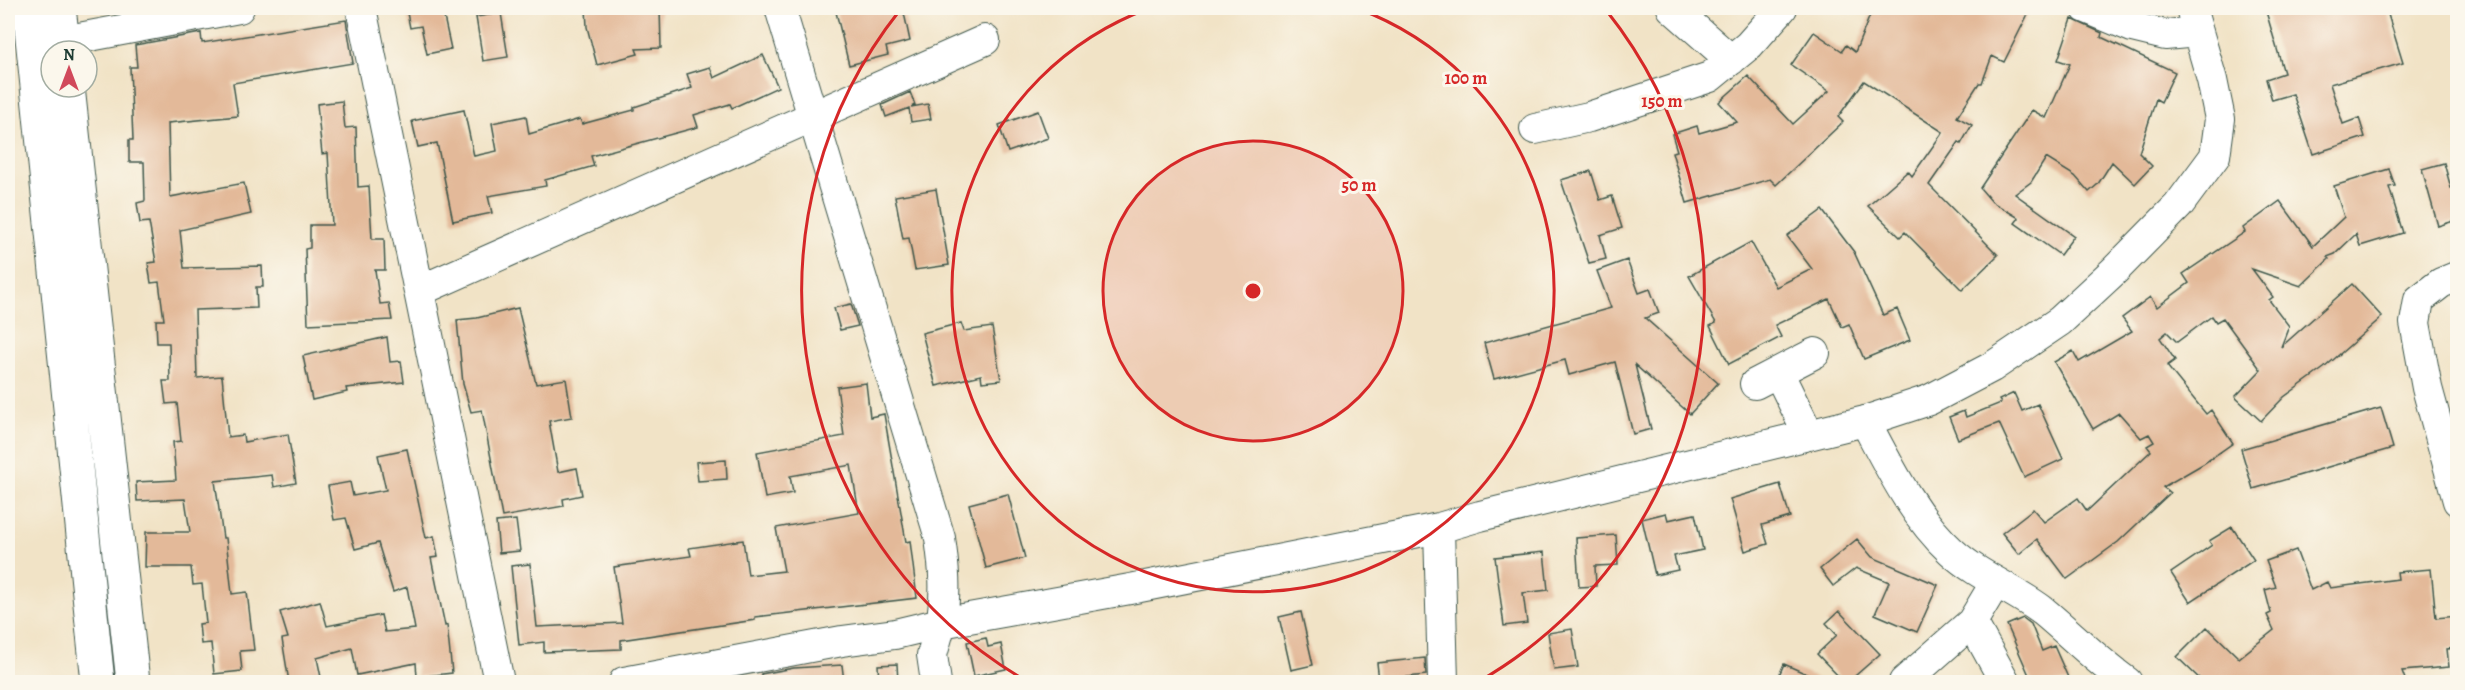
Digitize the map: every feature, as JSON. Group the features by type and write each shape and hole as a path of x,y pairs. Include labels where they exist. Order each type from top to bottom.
{"main road":[{"path":"28,8 98,682"},
{"path":"59,8 62,39"},
{"path":"69,99 133,682"}],"street":[{"path":"95,39 238,8"},
{"path":"361,8 499,682"},
{"path":"780,8 940,538 946,601 932,655 936,682"},
{"path":"1672,8 1731,60"},
{"path":"1535,129 1589,117 1710,77 1749,45 1782,8"},
{"path":"624,682 744,671 842,641 895,634 941,623 1130,589 1439,528 1866,421 1929,400 1992,367 2060,321 2115,270 2178,206 2215,156 2220,119 2212,80 2194,20 2165,35 2132,27 2086,8"},
{"path":"419,291 985,40"},
{"path":"2457,276 2441,283 2419,300 2415,323 2427,388 2457,501"},
{"path":"1809,435 1767,378 1815,353"},
{"path":"1866,421 1896,478 1924,520 1950,551 2040,610 2127,682"},
{"path":"1439,528 1443,682"},
{"path":"1904,682 1972,622 1995,582"},
{"path":"1972,622 2005,682"}],"building":[{"path":"406,8 442,8 451,49 427,54 421,26 410,28"},
{"path":"586,8 660,8 661,48 636,49 638,54 597,65 587,27"},
{"path":"835,8 903,8 910,41 886,47 888,55 849,65"},
{"path":"1873,8 2031,8 2004,62 1992,56 1982,83 1979,83 1957,117 1972,125 1961,144 1959,142 1929,185 1998,255 1962,290 1905,232 1900,237 1868,206 1908,171 1912,176 1943,132 1864,81 1838,117 1843,122 1776,185 1770,179 1687,203 1672,152 1677,151 1672,134 1697,126 1699,133 1737,122 1719,102 1748,76 1793,124 1829,91 1791,65 1814,32 1842,51 1846,45 1855,52"},
{"path":"2265,8 2386,8 2403,63 2330,84 2343,124 2359,118 2365,137 2313,154 2293,94 2272,100 2266,79 2284,73"},
{"path":"501,13 508,57 483,61 476,17"},
{"path":"2072,19 2102,33 2101,37 2175,72 2161,102 2156,99 2139,153 2152,166 2135,184 2112,162 2098,184 2089,192 2075,176 2046,158 2031,182 2015,194 2074,236 2060,255 2015,223 2019,218 1992,202 1980,188 2032,110 2046,118 2070,64 2058,60"},
{"path":"346,20 353,63 233,83 238,116 168,123 170,197 244,183 251,214 180,230 184,268 262,266 263,287 256,287 257,308 195,310 197,378 222,376 228,437 243,435 244,442 288,434 296,483 274,487 272,475 215,481 223,538 226,538 232,594 247,592 254,650 240,651 242,671 214,674 211,643 201,644 199,624 206,623 202,584 193,585 191,567 145,567 146,532 190,532 185,499 137,501 136,482 176,480 173,442 181,441 177,403 166,404 163,381 170,381 169,343 157,343 156,320 164,320 159,282 151,283 148,263 156,262 149,222 140,223 137,203 145,201 144,162 129,162 129,140 133,140 130,67 137,67 135,45 201,33 202,43"},
{"path":"763,55 778,87 732,108 730,104 694,115 698,127 591,156 594,166 545,180 546,186 488,196 492,213 453,221 437,143 418,147 412,121 464,110 474,156 497,151 492,123 526,116 529,134 580,119 582,124 634,110 634,107 692,88 687,74 710,67 714,78"},
{"path":"910,92 915,105 911,107 928,104 931,119 911,122 909,108 886,117 882,105"},
{"path":"342,101 345,128 356,127 358,187 369,186 372,239 384,239 385,270 375,270 380,304 389,303 392,320 308,324 305,249 310,248 310,225 332,225 328,153 322,154 317,104"},
{"path":"1038,111 1048,138 1008,152 999,125"},
{"path":"2444,163 2451,188 2457,186 2457,220 2438,226 2422,169"},
{"path":"2389,169 2395,186 2389,187 2403,233 2360,246 2356,234 2335,254 2327,257 2329,259 2301,286 2252,269 2273,297 2269,300 2289,326 2281,347 2352,284 2382,317 2324,368 2284,397 2261,421 2235,397 2261,370 2223,318 2216,322 2212,316 2177,342 2167,332 2160,338 2175,360 2167,366 2206,414 2211,410 2233,443 2203,464 2163,487 2170,493 2118,542 2067,579 2037,539 2019,554 2002,533 2033,509 2044,522 2078,498 2087,511 2151,451 2147,446 2154,442 2149,434 2141,438 2119,413 2093,429 2054,362 2073,351 2079,362 2132,331 2122,318 2150,297 2157,307 2189,283 2183,274 2245,232 2243,228 2280,201 2313,246 2344,217 2334,186"},
{"path":"1591,171 1600,200 1612,196 1622,228 1600,235 1606,259 1589,263 1561,180"},
{"path":"936,189 949,265 915,270 909,238 903,239 895,196"},
{"path":"1822,210 1854,252 1883,315 1897,309 1910,340 1864,359 1849,324 1842,327 1829,299 1775,325 1781,337 1729,364 1710,326 1716,323 1689,276 1751,242 1776,287 1812,269 1787,236"},
{"path":"1627,260 1639,293 1650,289 1659,313 1645,318 1718,383 1690,414 1635,365 1651,429 1633,434 1615,362 1569,375 1565,360 1494,379 1484,343 1611,308 1597,271"},
{"path":"851,304 858,326 840,330 834,308"},
{"path":"518,308 536,384 566,379 572,417 549,421 558,472 577,468 582,495 563,499 564,506 502,517 482,410 471,412 463,384 457,320 477,318"},
{"path":"961,323 964,331 992,327 1001,380 982,382 981,375 936,386 922,333"},
{"path":"387,337 390,362 401,361 404,382 346,388 347,392 312,400 303,356"},
{"path":"866,383 870,417 884,414 906,542 910,541 917,598 755,617 755,620 621,640 621,649 544,652 544,642 519,645 511,566 530,564 537,627 622,623 614,567 691,556 689,548 743,540 748,575 784,571 776,528 859,513 851,465 790,476 793,493 765,498 757,452 844,436 837,387"},
{"path":"2014,393 2022,411 2038,404 2063,459 2024,477 1999,423 1958,439 1949,417 1964,411 1966,417 2001,403 1999,400"},
{"path":"2381,408 2393,448 2253,489 2241,449"},
{"path":"407,449 426,538 434,536 438,557 431,558 445,626 447,625 452,673 417,677 416,663 357,675 352,648 317,658 322,682 289,682 282,639 288,638 280,612 320,601 327,626 381,615 385,632 415,629 407,587 393,592 378,543 355,549 346,518 334,520 328,486 350,482 353,496 386,490 378,455"},
{"path":"726,460 727,479 698,481 696,462"},
{"path":"1780,484 1790,517 1762,525 1768,544 1745,551 1730,499"},
{"path":"1008,494 1025,558 986,568 969,504"},
{"path":"1666,513 1668,520 1695,514 1703,550 1674,556 1678,570 1655,575 1642,519"},
{"path":"516,520 520,551 499,553 496,522"},
{"path":"2232,527 2254,560 2190,602 2171,573 2212,545 2209,541"},
{"path":"1616,535 1618,565 1595,566 1596,586 1579,587 1576,538"},
{"path":"1857,539 1872,557 1938,585 1917,632 1875,614 1889,582 1856,568 1833,586 1820,569"},
{"path":"2296,550 2311,590 2327,582 2330,588 2398,579 2397,572 2431,569 2436,618 2457,616 2457,648 2447,649 2449,667 2402,671 2406,682 2203,682 2177,657 2207,627 2239,658 2274,630 2267,615 2271,613 2265,590 2276,587 2266,561"},
{"path":"1544,552 1548,590 1523,593 1527,623 1504,626 1495,557"},
{"path":"1839,611 1880,654 1848,682 1844,682 1817,654 1837,635 1826,623"},
{"path":"1301,612 1313,665 1291,670 1279,617"},
{"path":"2023,618 2031,624 2042,651 2054,646 2070,682 2032,682 2007,625"},
{"path":"1572,629 1578,667 1554,670 1548,633"},
{"path":"986,638 988,647 1001,644 1006,669 974,676 967,642"},
{"path":"1425,658 1426,675 1379,680 1377,663"},
{"path":"897,664 898,682 879,682 878,665"},
{"path":"1784,664 1825,682 1776,682"},
{"path":"842,665 844,682 761,682 761,674 794,668"}]}
